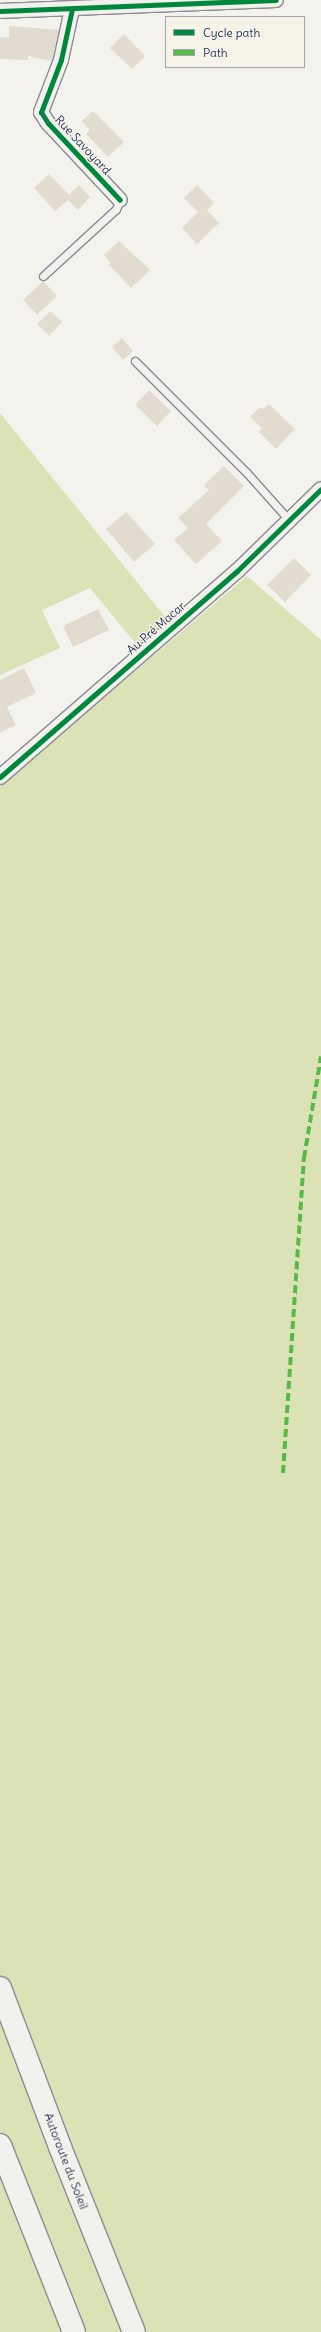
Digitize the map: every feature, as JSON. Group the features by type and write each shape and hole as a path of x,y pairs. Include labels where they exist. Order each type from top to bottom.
{"highway":[{"name":"Autoroute du Soleil","path":"0,1988 60,2147 134,2332"},
{"path":"0,2146 74,2332"}],"street":[{"path":"0,11 276,0"},
{"name":"Rue Savoyard","path":"72,9 61,60 41,112 48,123 120,200"},
{"name":"Au Pré Macar","path":"0,777 237,571 321,489"}],"lane":[{"path":"43,276 116,209 120,200"},
{"path":"134,361 247,474 289,520"}],"green space":[{"path":"0,413 171,624 141,650 90,588 42,610 60,648 0,675"},
{"path":"247,576 321,640 321,2332 0,2332 0,786"}],"building":[{"path":"9,26 59,30 52,61 28,56 28,60 0,59 0,37 9,38"},
{"path":"124,34 145,56 132,69 110,48"},
{"path":"93,111 124,142 108,157 86,134 90,130 82,121"},
{"path":"49,174 69,195 79,185 90,197 78,210 68,200 55,211 34,188"},
{"path":"197,185 214,203 207,210 219,223 197,244 182,228 198,212 184,198"},
{"path":"119,241 150,270 131,288 109,265 111,263 104,255"},
{"path":"43,281 57,296 37,315 23,300"},
{"path":"50,311 62,322 49,336 37,324"},
{"path":"122,338 133,351 123,360 112,347"},
{"path":"149,390 171,411 157,426 135,405"},
{"path":"269,404 295,429 276,449 259,432 262,428 250,417 260,407 263,409"},
{"path":"224,466 244,486 206,524 222,541 196,564 174,540 188,528 178,518 209,490 204,485"},
{"path":"126,512 155,544 134,562 106,529"},
{"path":"294,558 311,575 285,602 267,585"},
{"path":"98,609 109,630 73,647 63,626"},
{"path":"24,668 36,693 7,707 16,725 0,733 0,680"}],"marked path":[{"path":"283,1473 304,1158 321,1056"}],"cycle path":[{"path":"0,11 276,0"},
{"path":"72,9 61,60 41,112 48,123 120,200"},
{"path":"0,777 237,571 321,489"}]}
